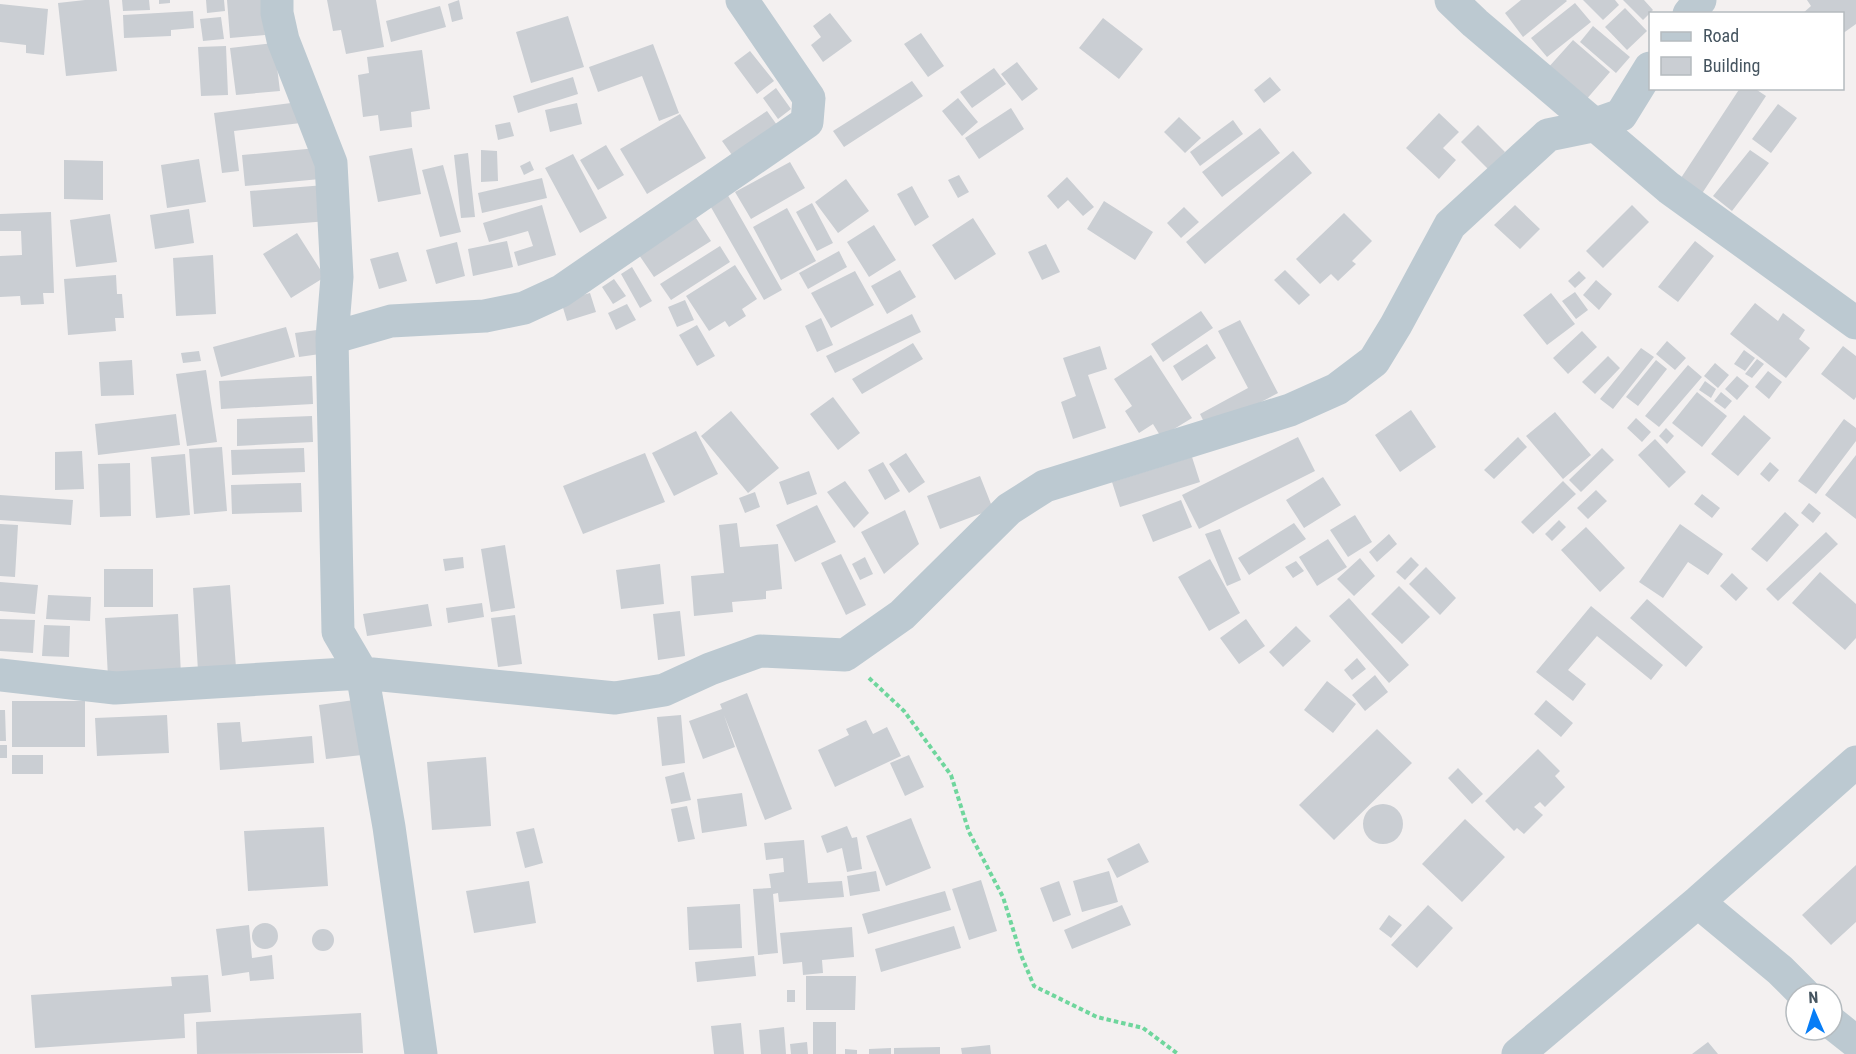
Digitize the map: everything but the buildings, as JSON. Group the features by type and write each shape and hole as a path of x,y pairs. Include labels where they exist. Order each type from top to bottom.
{"street":[{"path":"277,0 283,40 331,163 337,277 332,338 338,632 362,673 389,826 421,1054"},
{"path":"332,338 391,321 485,316 524,309 561,291 807,122 809,98 742,0"},
{"path":"1451,0 1669,188 1856,323"},
{"path":"1691,12 1700,0"},
{"path":"0,675 115,688 362,673 615,698 664,690 710,669 760,651 845,655 902,615 1009,510 1045,486 1290,410 1337,389 1374,361 1450,225 1548,135 1573,131 1621,115 1649,71"},
{"path":"1518,1054 1698,902 1856,762"},
{"path":"1698,902 1792,982"},
{"path":"1844,1032 1856,1042"}],"path":[{"path":"845,655 904,711 951,775 969,832 1003,897 1021,955 1034,986 1097,1017 1143,1028 1178,1054"}]}
